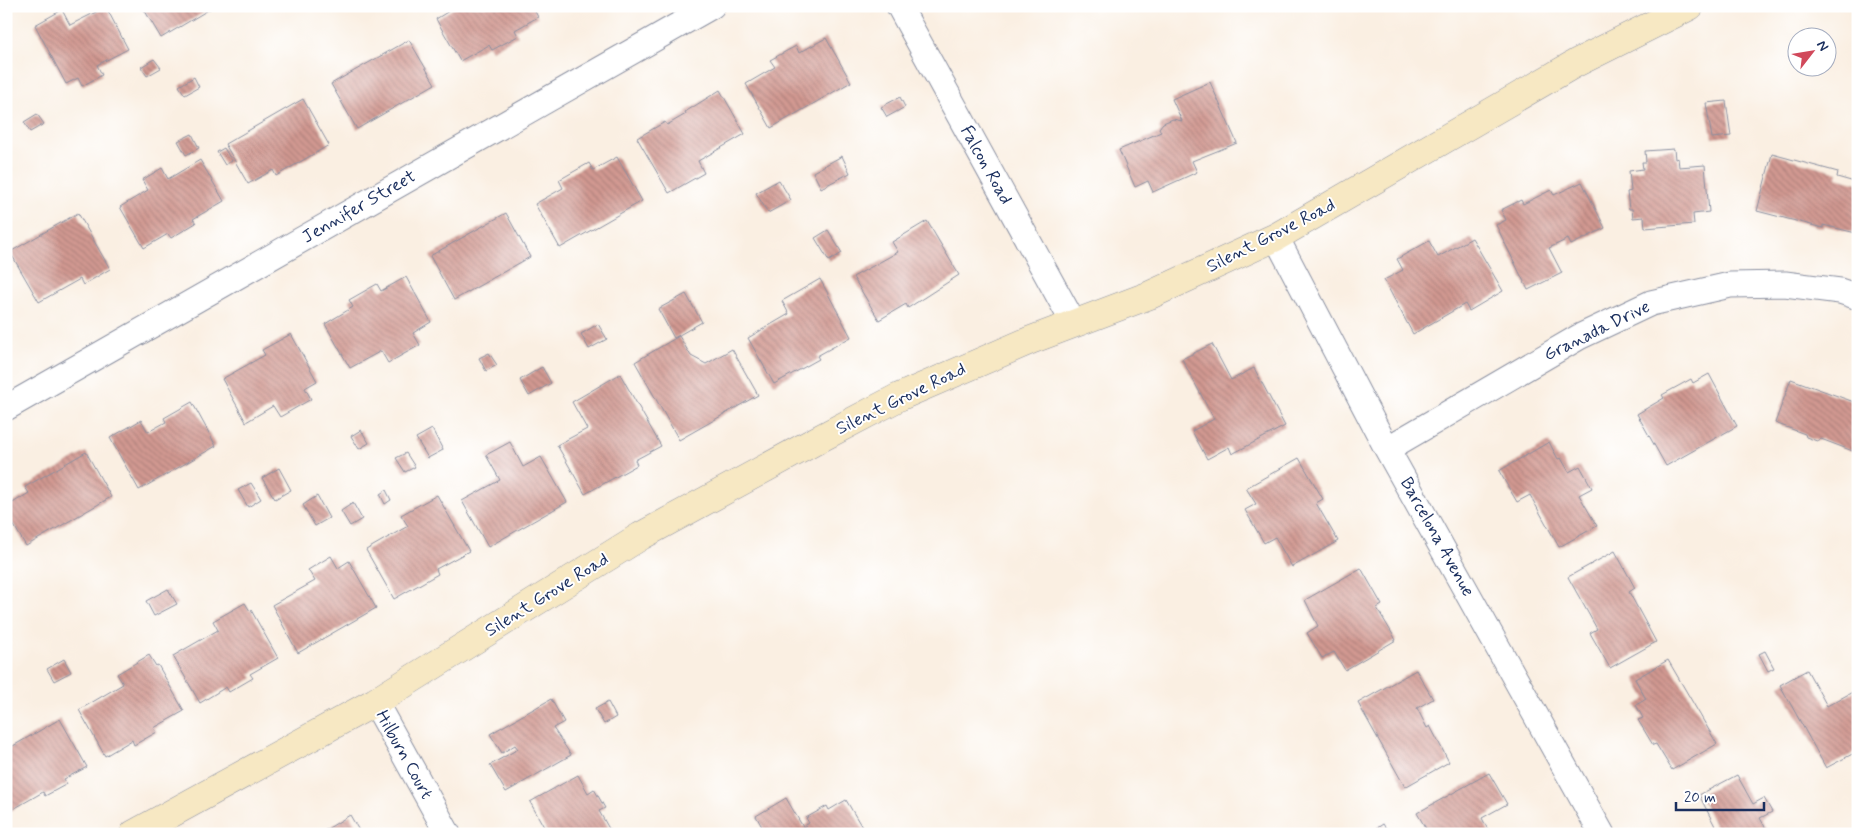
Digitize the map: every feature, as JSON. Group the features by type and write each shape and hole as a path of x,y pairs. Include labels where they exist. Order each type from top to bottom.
{"street":[{"name":"Jennifer Street","path":"6,408 712,6"},
{"name":"Falcon Road","path":"899,6 1074,324"},
{"name":"Silent Grove Road","path":"134,834 375,702 641,536 899,396 1030,340 1150,295 1276,237 1576,63 1690,6"},
{"name":"Barcelona Avenue","path":"1276,237 1388,449 1602,834"},
{"name":"Granada Drive","path":"1388,449 1579,336 1651,303 1730,285 1785,284 1840,291 1858,297"},
{"name":"Hilburn Court","path":"375,702 448,834"}],"building":[{"path":"142,6 215,6 161,38"},
{"path":"457,6 532,6 538,17 515,30 518,36 492,50 489,45 460,61 436,19"},
{"path":"106,7 128,49 97,65 102,75 82,86 78,78 66,84 35,25 62,10 70,25"},
{"path":"826,38 851,82 771,128 746,84 775,67 770,60 796,46 799,53"},
{"path":"409,40 435,84 357,129 331,84"},
{"path":"154,59 161,68 147,76 141,67"},
{"path":"194,77 199,87 185,95 179,86"},
{"path":"1210,82 1237,143 1192,161 1197,172 1153,192 1148,181 1135,187 1119,150 1161,132 1159,128 1163,123 1173,119 1182,121 1172,99"},
{"path":"720,90 745,134 698,161 704,173 669,193 637,138 665,122 667,125"},
{"path":"900,97 905,107 887,117 881,107"},
{"path":"303,99 329,145 276,176 273,170 248,184 225,144"},
{"path":"1726,101 1731,136 1712,138 1706,103"},
{"path":"37,114 44,124 30,132 24,122"},
{"path":"192,134 199,148 186,155 178,141"},
{"path":"224,148 232,161 225,165 217,152"},
{"path":"1674,149 1675,159 1678,158 1679,167 1705,165 1709,212 1693,214 1694,224 1645,228 1644,217 1633,218 1632,209 1629,209 1627,192 1631,191 1629,171 1643,169 1642,162 1646,162 1645,151"},
{"path":"1772,154 1838,172 1837,177 1858,183 1856,233 1823,225 1823,228 1757,211"},
{"path":"842,156 850,173 821,188 813,172"},
{"path":"617,157 642,201 560,248 535,204 563,188 559,180 589,163 593,170"},
{"path":"200,160 224,201 193,219 196,223 171,238 168,234 144,248 120,207 148,190 142,180 162,168 168,179"},
{"path":"779,180 791,200 768,213 756,193"},
{"path":"1582,182 1605,228 1571,245 1568,239 1549,248 1562,273 1528,290 1496,225 1506,220 1501,210 1521,200 1523,204 1551,190 1554,195"},
{"path":"78,213 110,269 83,285 80,279 39,302 10,252"},
{"path":"506,213 530,257 454,300 430,256"},
{"path":"927,221 959,275 908,308 906,304 879,320 853,277 898,252 892,242"},
{"path":"828,230 842,253 829,261 815,238"},
{"path":"1472,238 1503,291 1469,311 1465,304 1413,334 1384,280 1403,270 1397,259 1429,241 1438,257"},
{"path":"406,277 431,322 413,333 420,345 388,363 381,351 350,368 325,324 353,307 349,300 377,284 381,291"},
{"path":"820,279 851,337 817,356 819,359 774,384 748,338 789,314 782,301"},
{"path":"686,294 702,322 674,338 658,309"},
{"path":"598,324 607,339 589,349 581,334"},
{"path":"291,334 317,381 305,388 311,399 280,417 273,406 246,422 222,379 265,355 262,350"},
{"path":"679,336 691,356 706,364 732,349 758,395 679,440 635,362"},
{"path":"1212,344 1231,380 1254,368 1285,426 1232,454 1229,447 1207,459 1192,431 1214,419 1182,359"},
{"path":"489,353 497,365 486,371 479,358"},
{"path":"542,367 551,383 529,396 520,380"},
{"path":"620,374 661,446 635,460 637,465 585,494 557,445 587,429 572,402"},
{"path":"1709,374 1737,426 1666,466 1637,414 1664,398 1662,395 1691,379 1693,383"},
{"path":"1791,379 1854,402 1858,393 1858,453 1821,439 1817,441 1806,437 1805,434 1775,423"},
{"path":"192,402 216,446 139,490 110,438 141,420 148,432 166,422 164,418"},
{"path":"432,429 443,450 428,458 416,438"},
{"path":"361,430 369,443 359,449 351,436"},
{"path":"510,442 523,467 541,457 567,502 488,547 462,501 500,480 486,455"},
{"path":"1549,442 1558,459 1561,458 1569,472 1580,466 1592,488 1579,495 1597,526 1559,547 1530,495 1517,502 1499,471"},
{"path":"86,452 111,497 26,546 6,512 6,507 29,493 25,487"},
{"path":"406,453 415,467 405,472 396,458"},
{"path":"1299,458 1323,499 1316,503 1338,541 1292,567 1275,537 1264,543 1245,510 1256,504 1246,488"},
{"path":"279,468 291,490 275,499 262,478"},
{"path":"251,483 261,499 248,507 238,490"},
{"path":"386,490 391,500 385,504 380,494"},
{"path":"437,495 469,551 436,569 438,574 394,599 366,550 408,526 401,515"},
{"path":"317,496 329,518 315,526 303,505"},
{"path":"353,503 362,519 350,526 341,511"},
{"path":"1615,551 1635,588 1629,592 1656,642 1610,668 1590,633 1597,629 1568,577"},
{"path":"331,556 338,568 349,561 376,608 298,653 272,605 315,581 308,570"},
{"path":"1361,568 1382,605 1377,608 1396,640 1345,670 1334,652 1322,658 1307,633 1318,626 1305,600"},
{"path":"168,589 177,604 154,616 146,601"},
{"path":"245,603 251,610 278,658 250,674 253,678 229,692 226,687 200,703 173,656 218,630 213,621"},
{"path":"1765,651 1774,668 1768,671 1759,654"},
{"path":"149,655 156,666 158,665 184,711 154,728 157,732 134,745 132,740 105,756 79,710 123,684 117,674"},
{"path":"64,659 71,672 54,681 47,669"},
{"path":"1668,660 1717,744 1672,770 1656,744 1653,745 1638,720 1643,718 1636,705 1646,699 1635,679"},
{"path":"1416,670 1433,699 1417,708 1427,728 1430,726 1449,762 1405,787 1358,703"},
{"path":"1807,670 1827,706 1858,689 1858,751 1826,768 1780,685"},
{"path":"551,699 564,722 553,728 571,755 506,792 490,765 518,749 515,745 502,753 490,734"},
{"path":"608,702 616,717 604,724 595,709"},
{"path":"60,719 87,767 64,779 67,784 45,796 43,792 10,811 6,805 6,750"},
{"path":"1489,773 1507,804 1482,818 1490,834 1429,834 1417,813"},
{"path":"578,775 588,793 594,789 605,808 599,811 612,834 548,834 530,802"},
{"path":"1737,775 1753,804 1764,798 1772,812 1760,818 1769,834 1711,834 1717,830 1699,795"},
{"path":"786,798 803,827 809,823 806,818 827,806 829,810 846,800 866,834 766,834 756,816"},
{"path":"350,815 361,834 319,834"},
{"path":"1383,824 1390,834 1376,834 1374,830"}]}
